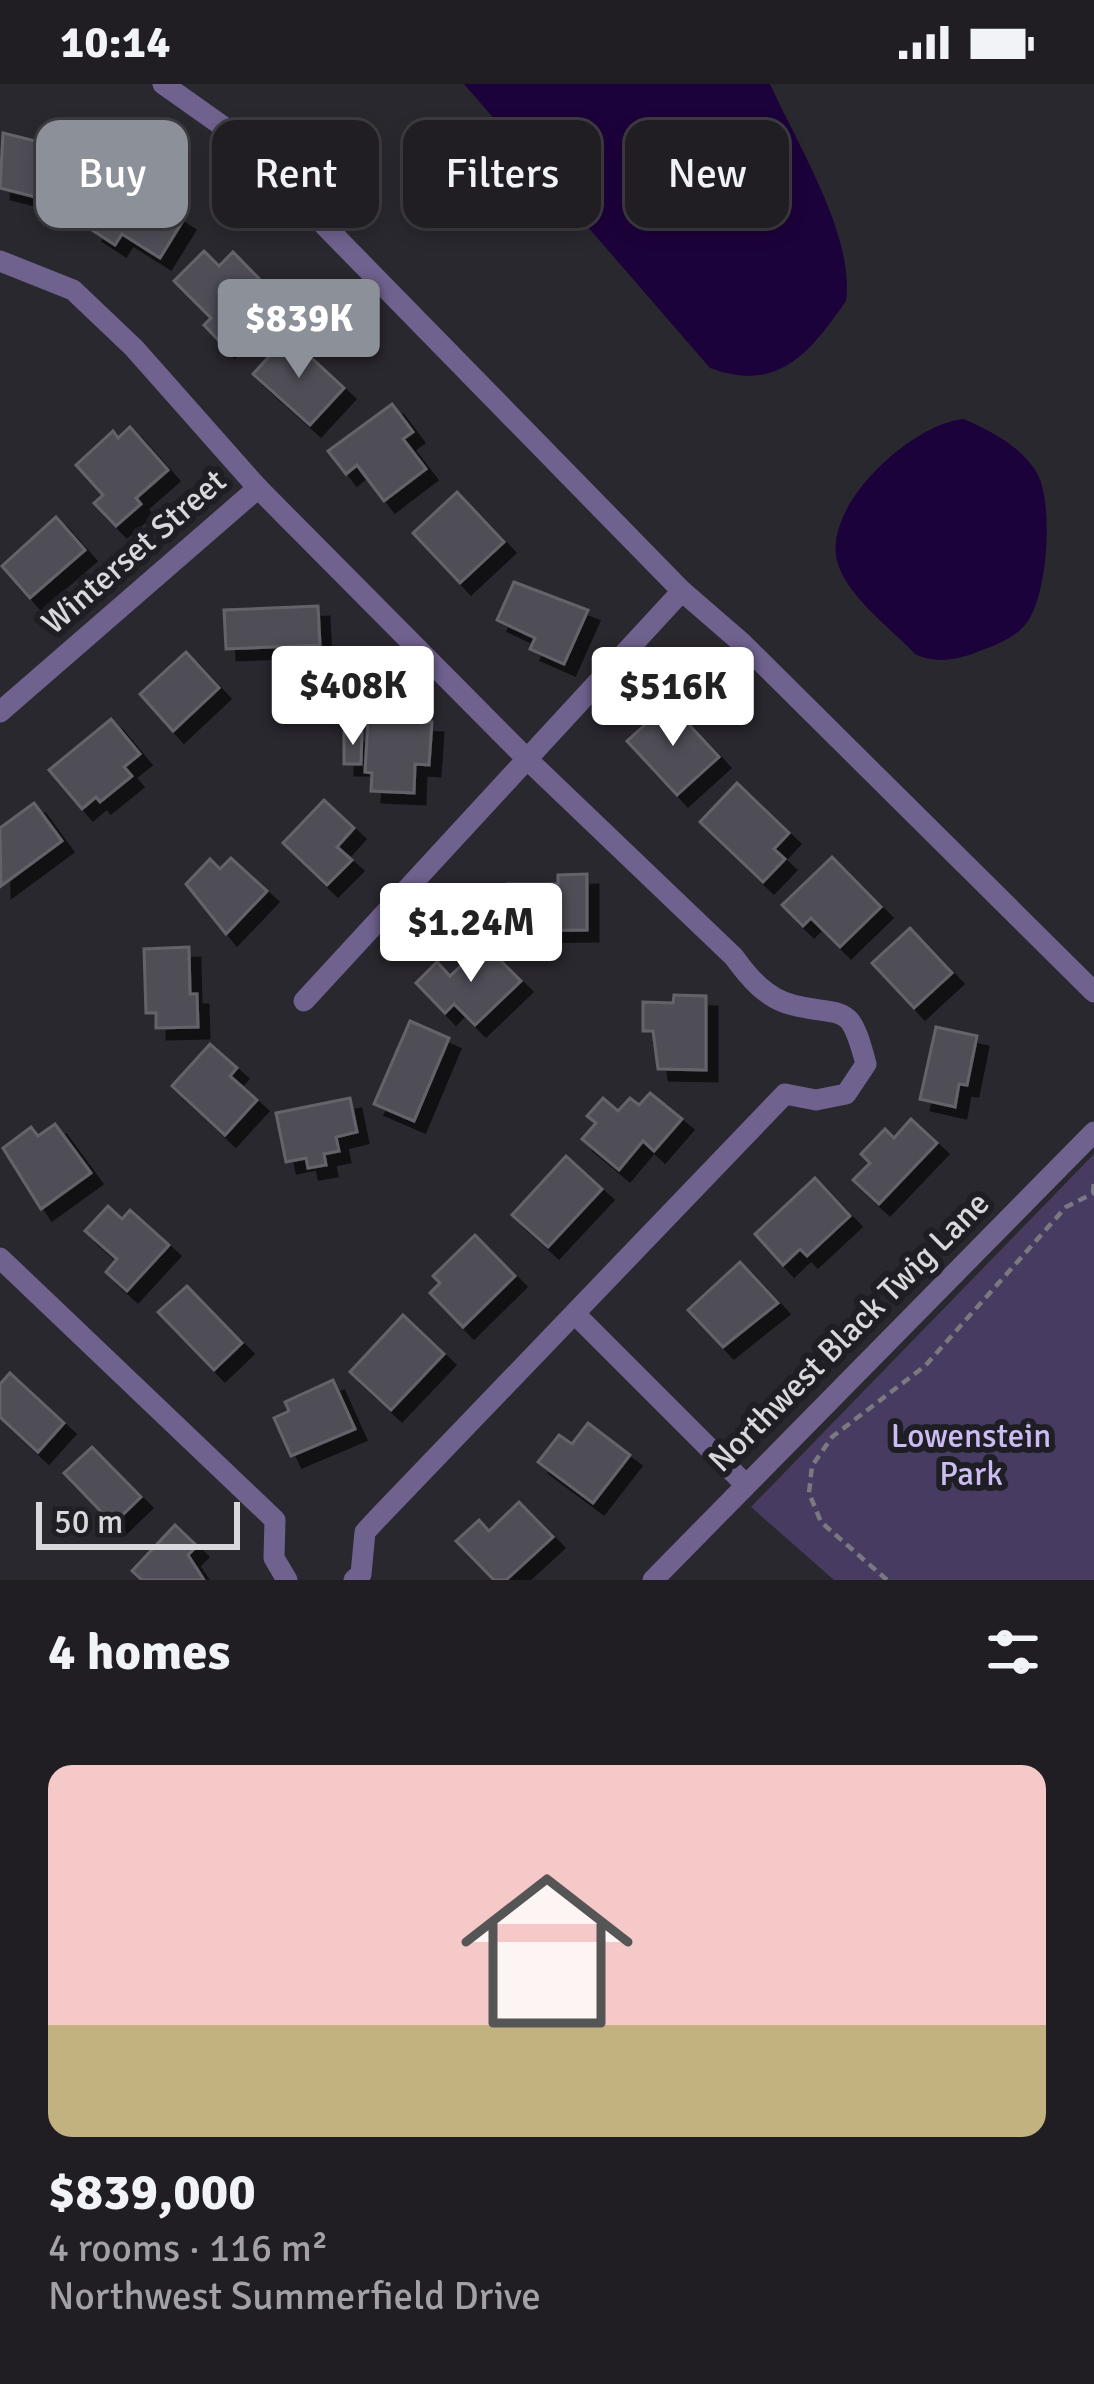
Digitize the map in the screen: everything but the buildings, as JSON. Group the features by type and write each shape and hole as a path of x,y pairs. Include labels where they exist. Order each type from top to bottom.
{"street":[{"path":"163,84 238,137 682,591 742,643 1094,992"},
{"path":"0,261 73,290 134,347 258,488 734,957 754,985 790,1005 834,1008 857,1028 866,1064 846,1094 816,1100 785,1094 365,1532 361,1574 354,1580"},
{"name":"Winterset Street","path":"0,712 258,488"},
{"path":"304,1000 682,591"},
{"name":"Northwest Black Twig Lane","path":"652,1580 1094,1132"},
{"path":"0,1258 275,1520 274,1558 287,1580"},
{"path":"577,1316 745,1484"}],"path":[{"path":"887,1580 821,1522 809,1493 812,1466 832,1437 925,1366 1066,1207 1094,1193 1094,1180"}],"green space":[{"name":"Lowenstein Park","path":"1094,1154 1094,1580 834,1580 751,1507"}],"shaded area":[{"path":"464,84 770,84 788,120 625,120 625,228 789,228 789,123 842,248 846,301 819,337 790,364 755,376 710,368 589,228 601,228 601,120 495,120"},
{"path":"964,419 1014,448 1037,473 1046,506 1043,573 1033,612 1015,634 962,657 930,659 915,654 850,587 837,561 836,539 844,515 876,470 921,435"}]}
